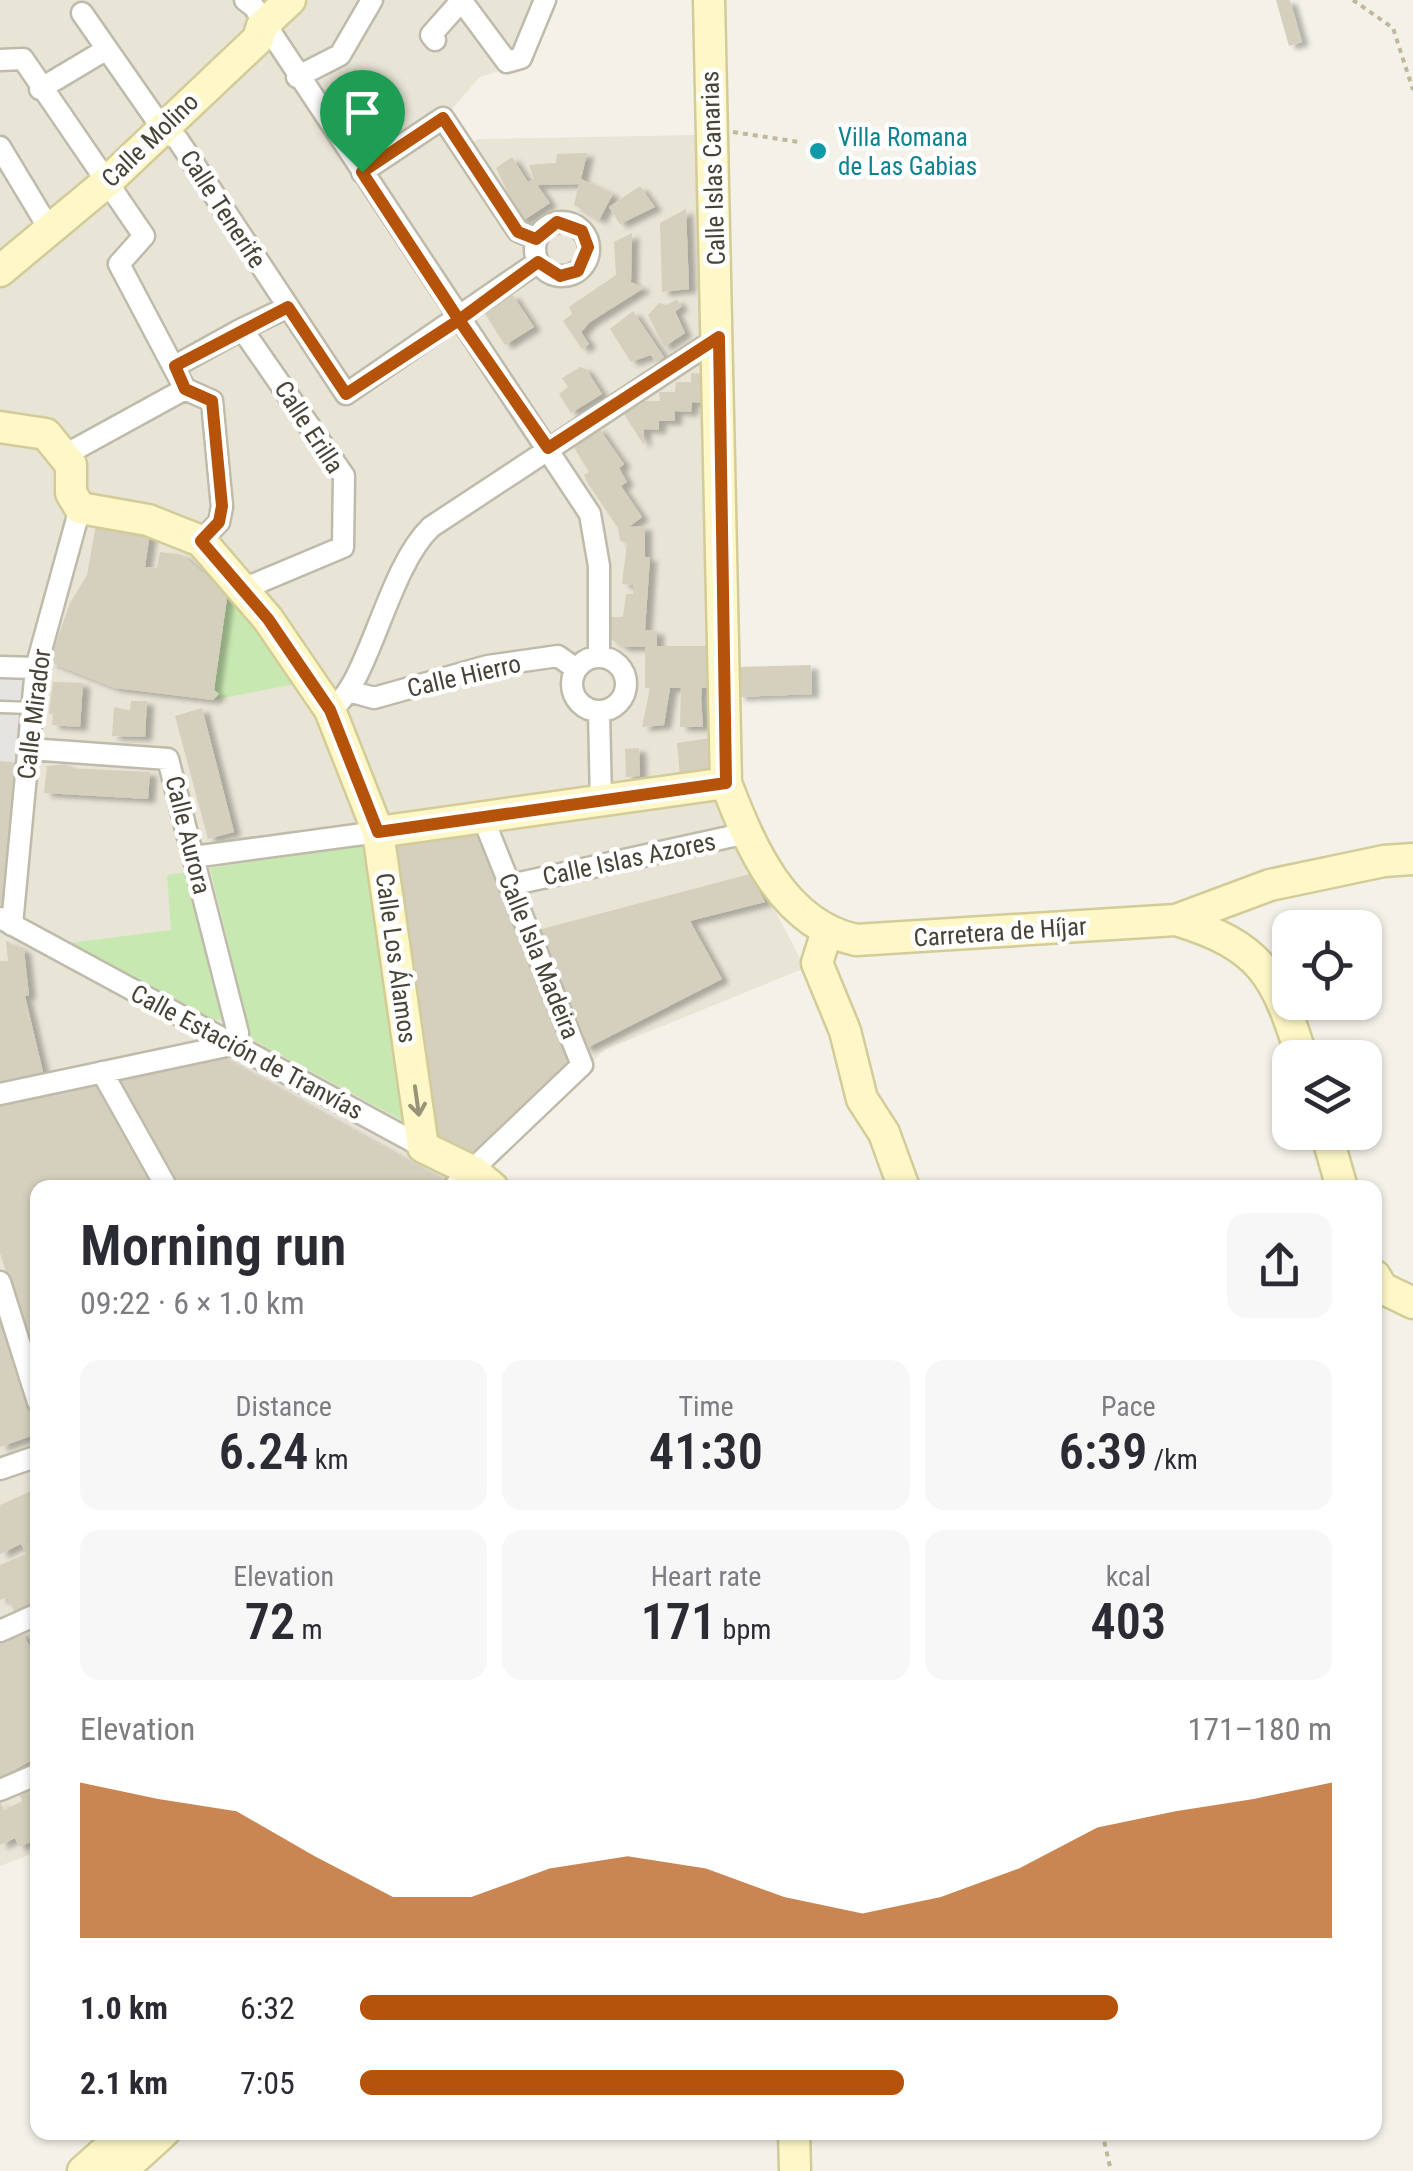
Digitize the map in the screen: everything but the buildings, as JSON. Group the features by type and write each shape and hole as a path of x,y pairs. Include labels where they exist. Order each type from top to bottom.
{"street":[{"path":"245,0 254,6 262,26 590,514 597,536 599,657"},
{"name":"Calle Molino","path":"0,272 108,181 258,39 262,26 290,0"},
{"path":"296,77 340,55 372,0"},
{"path":"435,40 431,35 462,0 506,62 521,58 545,0"},
{"name":"Calle Islas Canarias","path":"708,0 719,337 726,783"},
{"name":"Calle Tenerife","path":"82,13 162,128 178,140 346,394 459,320"},
{"path":"40,89 107,50"},
{"path":"0,60 23,59 144,236 118,264 185,389 212,401 222,506 219,522 201,541"},
{"path":"362,172 443,118 518,232 536,239"},
{"path":"0,146 50,230"},
{"path":"566,222 582,231 588,247 584,264 569,275 551,274 538,262 536,239 548,225 566,222"},
{"path":"459,320 538,262"},
{"path":"175,366 288,307"},
{"name":"Calle Erilla","path":"242,329 344,476 343,547 243,589"},
{"path":"340,700 416,541 548,448 719,337"},
{"path":"63,456 185,389"},
{"path":"0,427 46,434 71,465 71,493 80,508"},
{"name":"Calle Los Álamos","path":"80,508 148,520 201,541 340,700 378,832 424,1146"},
{"name":"Calle Mirador","path":"6,921 36,668 80,508"},
{"name":"Calle Hierro","path":"340,700 374,698 488,666 558,656 576,669"},
{"path":"599,657 616,663 626,679 622,697 599,711 584,706 574,694 576,669 599,657"},
{"path":"0,668 36,668"},
{"path":"599,711 601,802"},
{"name":"Calle Aurora","path":"29,749 168,759 238,1033 230,1045"},
{"path":"193,858 726,783 747,833 794,910 827,931 817,963 845,1031 862,1098 884,1134 901,1180"},
{"name":"Calle Isla Madeira","path":"476,1180 582,1066 483,818"},
{"name":"Calle Islas Azores","path":"510,885 747,833"},
{"path":"1176,920 1270,886 1384,861 1413,860"},
{"path":"1176,920 1220,933 1248,952 1268,973 1295,1040"},
{"name":"Carretera de Híjar","path":"827,931 856,940 878,941 1176,920"},
{"name":"Calle Estación de Tranvías","path":"6,921 230,1045 424,1146 471,1180"},
{"path":"0,1094 230,1045"},
{"path":"102,1072 163,1180"},
{"path":"1331,1150 1340,1180"},
{"path":"0,1282 30,1377"},
{"path":"1382,1288 1413,1303"},
{"path":"0,1470 30,1459"},
{"path":"0,1631 30,1618"},
{"path":"0,1790 30,1777"},
{"path":"83,2171 118,2140"},
{"path":"121,2171 155,2140"},
{"path":"794,2140 795,2171"}],"lane":[{"path":"1,707 33,708"}],"path":[{"path":"1353,0 1393,28 1413,90"},
{"path":"710,126 799,142"},
{"path":"1104,2140 1110,2171"}],"shaded area":[{"path":"0,0 541,0 511,67 480,77 450,111 471,143 478,139 697,135 732,827 805,968 604,1050 490,1164 458,1180 30,1180 30,1855 0,1866"},
{"path":"0,677 23,678 19,763 0,761"}],"green space":[{"path":"229,584 295,684 213,700 218,694 214,690"},
{"path":"369,843 409,1124 251,1039 210,868"},
{"path":"187,872 224,1019 215,1020 71,943 171,930 167,875"}],"place":[{"name":"Villa Romana de Las Gabias","path":"818,151"}],"route":[{"path":"362,172 443,118 518,232 536,239 548,225 557,222 566,222 582,231 588,256 578,271 551,274 538,262 459,320 548,448 719,337 722,735 726,783 378,832 330,710 268,619 201,541 219,522 222,506 212,401 185,389 175,366 288,307 346,394 459,320 362,172"}]}
